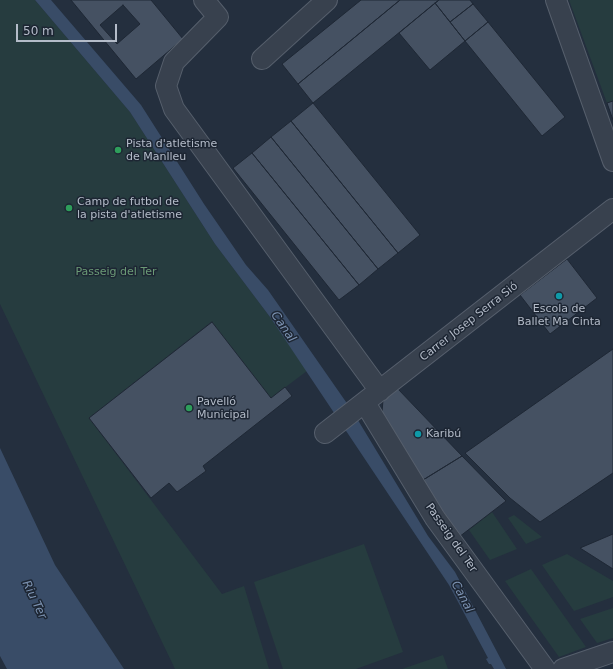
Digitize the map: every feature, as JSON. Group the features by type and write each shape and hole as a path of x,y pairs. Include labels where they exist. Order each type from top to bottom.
{"street":[{"name":"Passeig del Ter","path":"204,0 218,17 174,62 166,86 174,109 366,402 435,518 544,669"},
{"path":"262,59 327,0"},
{"path":"556,0 613,161"},
{"name":"Carrer Josep Serra Sió","path":"325,433 613,209"},
{"path":"563,669 613,652"}],"green space":[{"name":"Passeig del Ter","path":"0,0 35,0 130,112 215,244 270,317 307,371 271,398 211,322 89,418 222,594 244,586 269,669 175,669 0,304"},
{"path":"569,0 613,0 613,101 607,103"},
{"path":"492,512 517,549 490,560 469,530"},
{"path":"514,515 542,537 526,544 508,518"},
{"path":"364,544 403,652 356,669 283,669 254,582"},
{"path":"567,554 613,581 613,597 574,611 542,565"},
{"path":"531,569 586,647 559,657 505,581"},
{"path":"613,608 613,638 597,643 580,619"},
{"path":"443,655 448,669 402,669"}],"water":[{"name":"Canal","path":"35,0 51,0 141,105 204,204 246,265 268,290 353,412 428,536 455,572 506,669 494,669 491,664 489,664 486,659 488,658 449,585 270,317 215,244 130,112"},
{"name":"Riu Ter","path":"0,448 55,565 124,669 7,669 0,656"}],"building":[{"path":"71,0 151,0 183,39 136,79"},
{"path":"361,0 400,0 298,84 282,64"},
{"path":"400,0 439,0 313,103 298,84"},
{"path":"439,0 470,0 473,4 450,22 435,3"},
{"path":"435,3 465,41 430,70 399,33"},
{"path":"473,4 488,22 465,41 450,22"},
{"path":"123,5 140,24 117,44 100,25"},
{"path":"488,22 565,117 542,136 465,41"},
{"path":"613,101 613,120 607,103"},
{"path":"313,103 420,235 398,253 291,121"},
{"path":"291,121 398,253 378,269 271,137"},
{"path":"271,137 378,269 359,285 252,153"},
{"path":"252,153 359,285 339,300 233,168"},
{"name":"Escola de Ballet Ma Cinta","path":"567,259 597,298 550,334 520,295"},
{"name":"Pavelló Municipal","path":"212,322 271,398 285,387 292,396 203,466 206,471 177,492 169,483 151,498 89,418"},
{"path":"613,349 613,473 540,522 510,498 465,453"},
{"name":"Karibú","path":"398,389 462,456 423,480 382,412 383,400"},
{"path":"462,456 506,501 459,537 423,480"},
{"path":"613,534 613,569 580,548"}],"place":[{"name":"Pista d'atletisme de Manlleu","path":"118,150"},
{"name":"Camp de futbol de la pista d'atletisme","path":"69,208"},
{"name":"Escola de Ballet Ma Cinta","path":"559,296"},
{"name":"Pavelló Municipal","path":"189,408"},
{"name":"Karibú","path":"418,434"}]}
